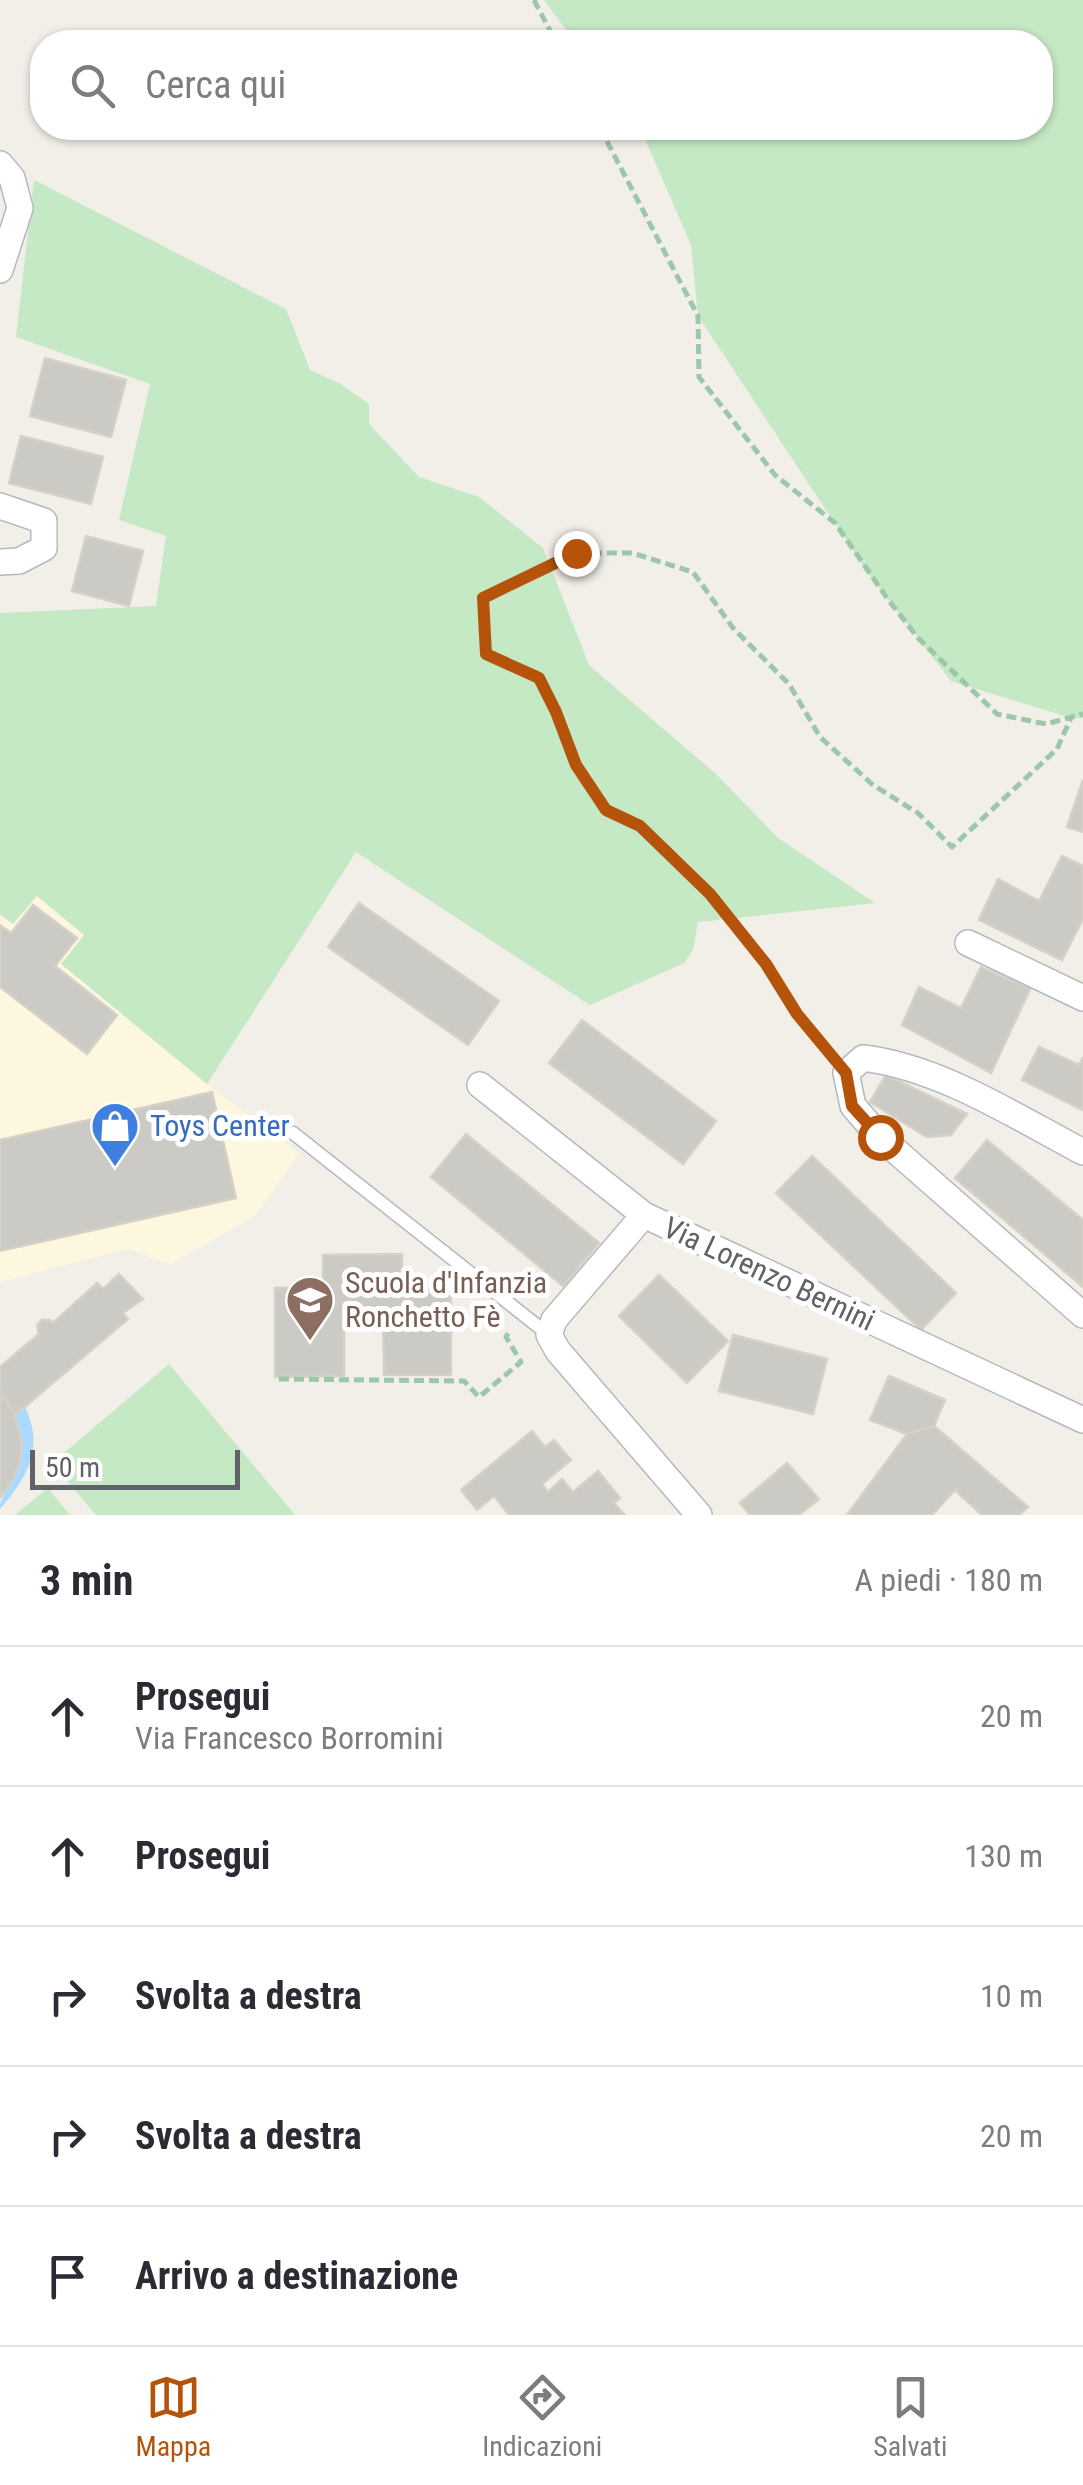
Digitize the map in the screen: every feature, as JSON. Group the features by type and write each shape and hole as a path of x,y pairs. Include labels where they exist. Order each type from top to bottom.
{"street":[{"path":"0,164 12,178 20,208 0,270"},
{"path":"0,506 44,522 44,548 19,561 0,562"},
{"path":"968,943 1083,998"},
{"path":"1083,1152 926,1072 863,1058 846,1073 852,1106 880,1137 1083,1315"},
{"name":"Via Lorenzo Bernini","path":"480,1085 644,1215 1083,1420"},
{"path":"644,1215 554,1320 549,1334 558,1351 697,1514"}],"lane":[{"path":"293,1133 549,1334"}],"path":[{"path":"534,0 550,30"},
{"path":"606,140 698,316 699,378 775,475 835,523 918,638 996,714 1046,724 1083,714"},
{"path":"846,1073 797,1014 766,964 710,894 640,826 606,810 576,765 539,678 486,654 483,598 576,553 632,553 694,572 733,628 789,684 820,737 873,785 918,812 952,847 1057,748 1071,718"},
{"path":"279,1379 464,1381 478,1397 521,1362 506,1337 512,1328"}],"shaded area":[{"path":"36,896 85,935 62,964 207,1084 299,1153 256,1215 171,1264 128,1249 0,1282 0,916 13,924"}],"green space":[{"path":"544,0 1083,0 1083,718 1071,718 951,681 867,572 698,316 691,245 645,140 1053,140 1053,30 566,30"},
{"path":"34,180 286,309 310,370 341,384 369,404 369,424 419,477 479,497 543,548 589,665 716,774 778,838 875,903 698,922 693,950 684,963 590,1005 356,852 207,1084 61,964 84,935 37,896 13,924 0,914 0,613 156,606 166,536 119,520 150,384 16,337"},
{"path":"169,1364 295,1515 96,1515 52,1463"},
{"path":"48,1488 70,1515 15,1515"}],"water":[{"path":"25,1407 33,1436 30,1462 0,1509 20,1456 15,1415"}],"building":[{"path":"45,358 126,380 111,437 30,416"},
{"path":"21,436 103,457 91,504 9,483"},
{"path":"86,536 143,551 129,606 72,591"},
{"path":"1083,780 1083,832 1067,827"},
{"path":"1062,856 1083,866 1083,919 1062,960 979,920 998,879 1039,901"},
{"path":"359,903 499,1001 468,1045 328,947"},
{"path":"33,905 77,938 55,966 117,1015 87,1054 0,987 0,925 11,933"},
{"path":"981,967 1030,989 991,1073 902,1025 919,987 961,1008"},
{"path":"582,1020 716,1121 683,1164 549,1063"},
{"path":"1039,1047 1079,1065 1083,1057 1083,1110 1022,1080"},
{"path":"886,1075 967,1114 951,1135 927,1137 870,1102"},
{"name":"Toys Center","path":"212,1092 236,1198 0,1251 0,1140"},
{"path":"466,1134 599,1243 563,1286 431,1177"},
{"path":"987,1140 1083,1220 1083,1287 955,1178"},
{"path":"812,1156 956,1293 921,1330 776,1193"},
{"name":"Scuola d'Infanzia Ronchetto Fè","path":"402,1254 402,1286 451,1286 451,1375 384,1375 383,1312 344,1312 344,1376 275,1377 275,1288 323,1287 323,1255"},
{"path":"119,1274 143,1299 123,1313 128,1319 15,1415 0,1391 0,1367 39,1334 37,1325 42,1320 53,1323 97,1283 103,1289"},
{"path":"659,1275 728,1341 687,1383 619,1316"},
{"path":"733,1335 827,1359 813,1414 719,1391"},
{"path":"889,1376 945,1400 934,1426 907,1434 870,1420"},
{"path":"0,1391 15,1415 22,1444 20,1463 0,1497"},
{"path":"934,1426 1028,1507 1019,1515 982,1515 955,1490 932,1515 847,1515 907,1434"},
{"path":"532,1431 545,1447 554,1440 571,1460 542,1484 548,1492 562,1479 573,1492 598,1471 620,1498 614,1503 625,1515 509,1515 494,1496 477,1510 461,1490"},
{"path":"787,1463 819,1499 799,1515 750,1515 740,1503"}],"place":[{"name":"Toys Center","path":"115,1168"},
{"name":"Scuola d'Infanzia Ronchetto Fè","path":"310,1342"}],"route":[{"path":"576,553 483,598 486,654 539,678 576,765 606,810 640,826 710,894 766,964 797,1014 846,1073 852,1106 880,1137"}]}
